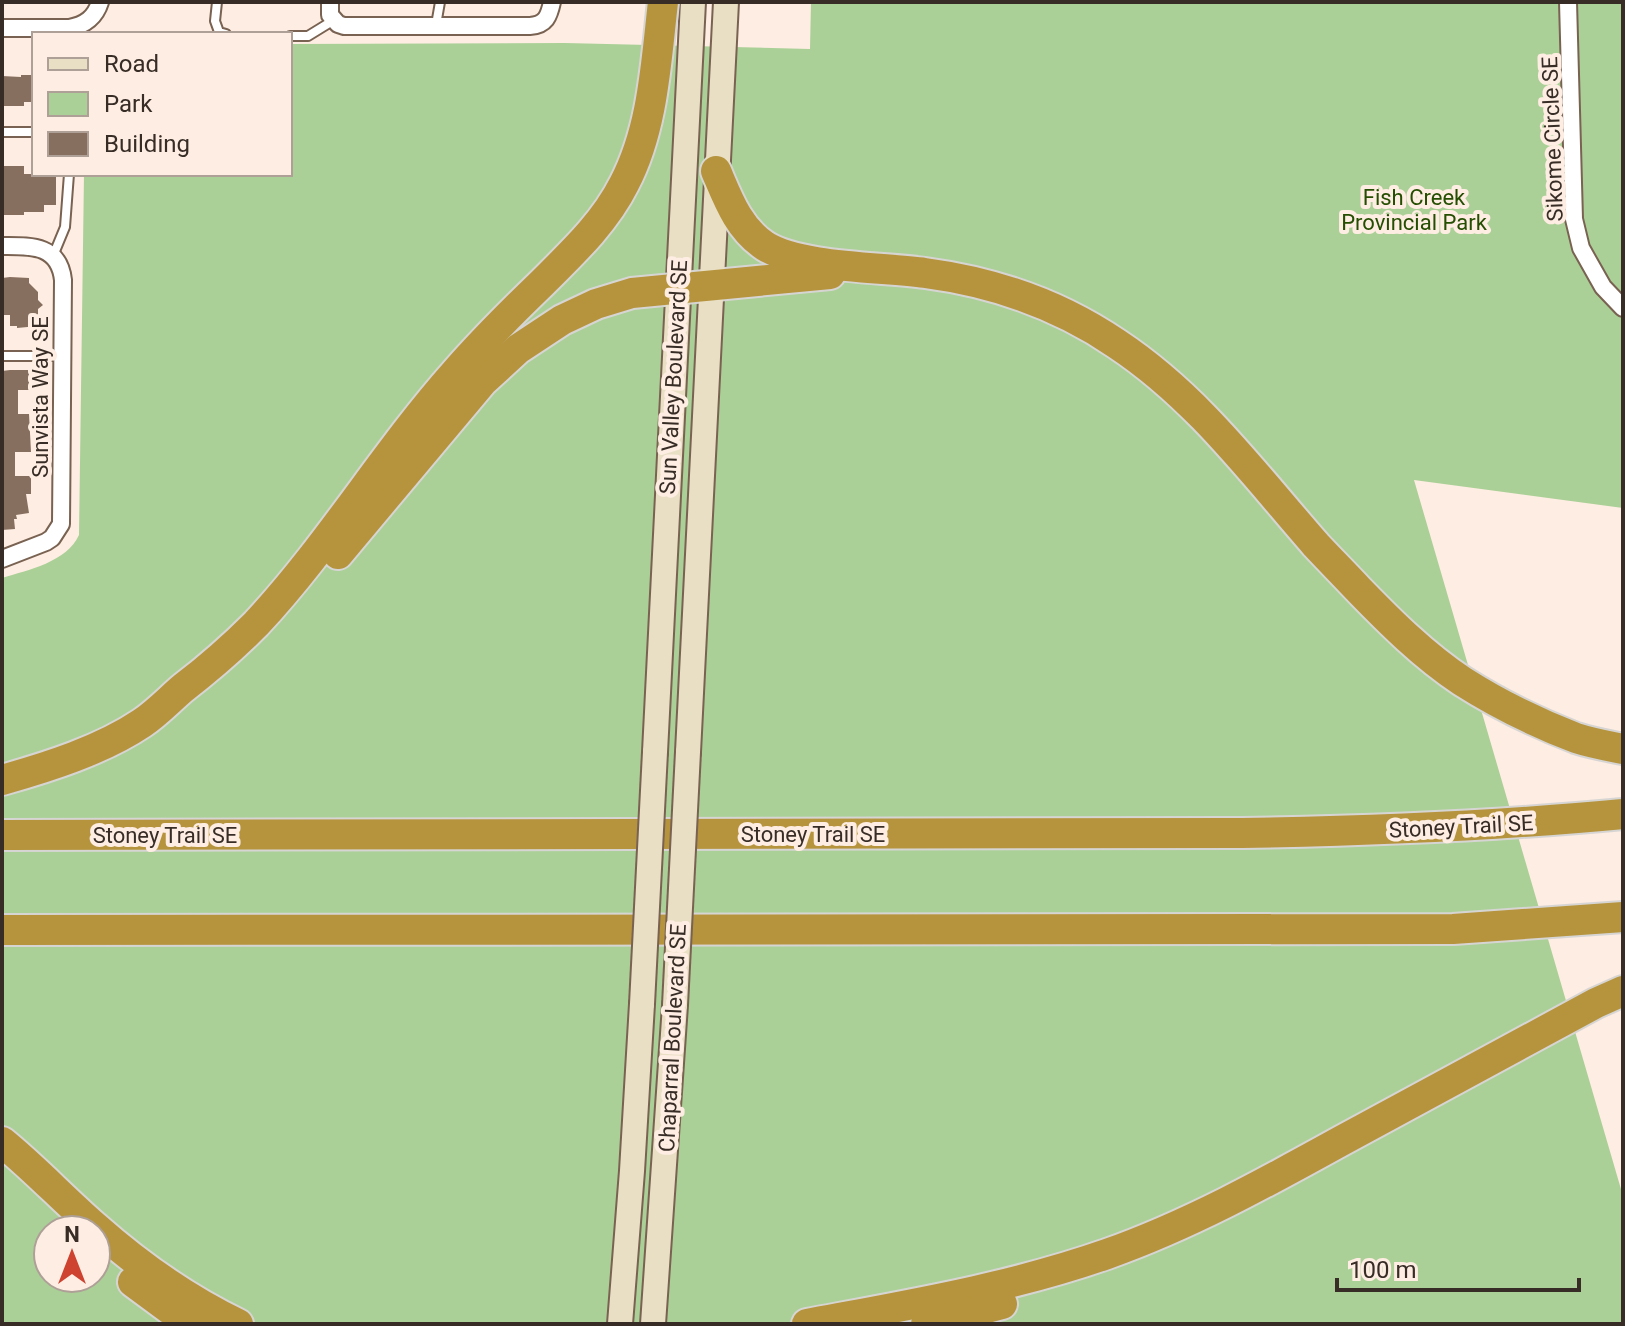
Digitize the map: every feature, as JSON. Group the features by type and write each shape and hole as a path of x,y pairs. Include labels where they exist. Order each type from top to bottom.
{"highway":[{"path":"143,723 230,649 265,613 471,354 585,239 607,211 629,176 643,134 656,65 663,2"},
{"path":"716,171 738,218 753,236 769,248 799,258 955,278 1005,290 1051,308 1111,340 1165,380 1209,421 1318,547 1427,654 1461,680 1542,724 1579,739 1623,749"},
{"path":"2,780 83,752 143,723 238,658 273,626 329,565 470,396 518,349 562,320 603,301 632,293 892,270"},
{"name":"Stoney Trail SE","path":"2,835 1226,833 1368,831 1556,821 1623,814"},
{"path":"2,930 1453,929 1623,917"},
{"path":"926,1324 1026,1297 1117,1264 1186,1230 1249,1192 1623,991"},
{"path":"2,1142 139,1263 170,1285 238,1324"},
{"path":"2,1153 61,1214"},
{"path":"807,1324 925,1302 1046,1274 1138,1243 1249,1192"},
{"path":"112,1263 190,1324"}],"main road":[{"name":"Sun Valley Boulevard SE","path":"655,752 693,2"},
{"name":"Sun Valley Boulevard SE","path":"688,752 726,2"},
{"name":"Chaparral Boulevard SE","path":"620,1324 633,1157 655,752"},
{"name":"Chaparral Boulevard SE","path":"653,1324 675,1005 688,752"}],"street":[{"path":"2,28 78,26 91,19 100,2"},
{"path":"330,2 334,20 344,26 535,26 547,19 552,2"},
{"name":"Sikome Circle SE","path":"1568,2 1574,219 1581,248 1603,287 1623,308"},
{"path":"2,246 38,248 53,257"},
{"name":"Sunvista Way SE","path":"2,559 46,542 61,524 63,280 62,271 53,257"}],"lane":[{"path":"217,2 215,21 219,32"},
{"path":"436,25 440,2"},
{"path":"292,36 308,36 334,20"},
{"path":"2,132 32,132"},
{"path":"53,257 65,227 69,176"},
{"path":"2,356 62,356"}],"green space":[{"name":"Fish Creek Provincial Park","path":"811,2 1623,2 1623,508 1414,480 1623,1196 1623,1324 2,1324 2,578 56,558 66,552 79,535 84,176 292,176 292,44 565,43 810,49"}],"building":[{"path":"32,75 32,102 24,102 24,106 2,106 2,76"},
{"path":"2,166 24,166 24,174 32,176 56,176 56,205 44,205 44,212 4,215"},
{"path":"2,278 29,278 29,283 38,292 38,300 43,305 38,309 38,326 10,326 10,315 2,315"},
{"path":"29,370 29,390 18,390 18,414 29,414 31,452 15,452 15,476 31,476 31,494 26,494 29,513 16,515 15,529 2,530 2,371"}]}
